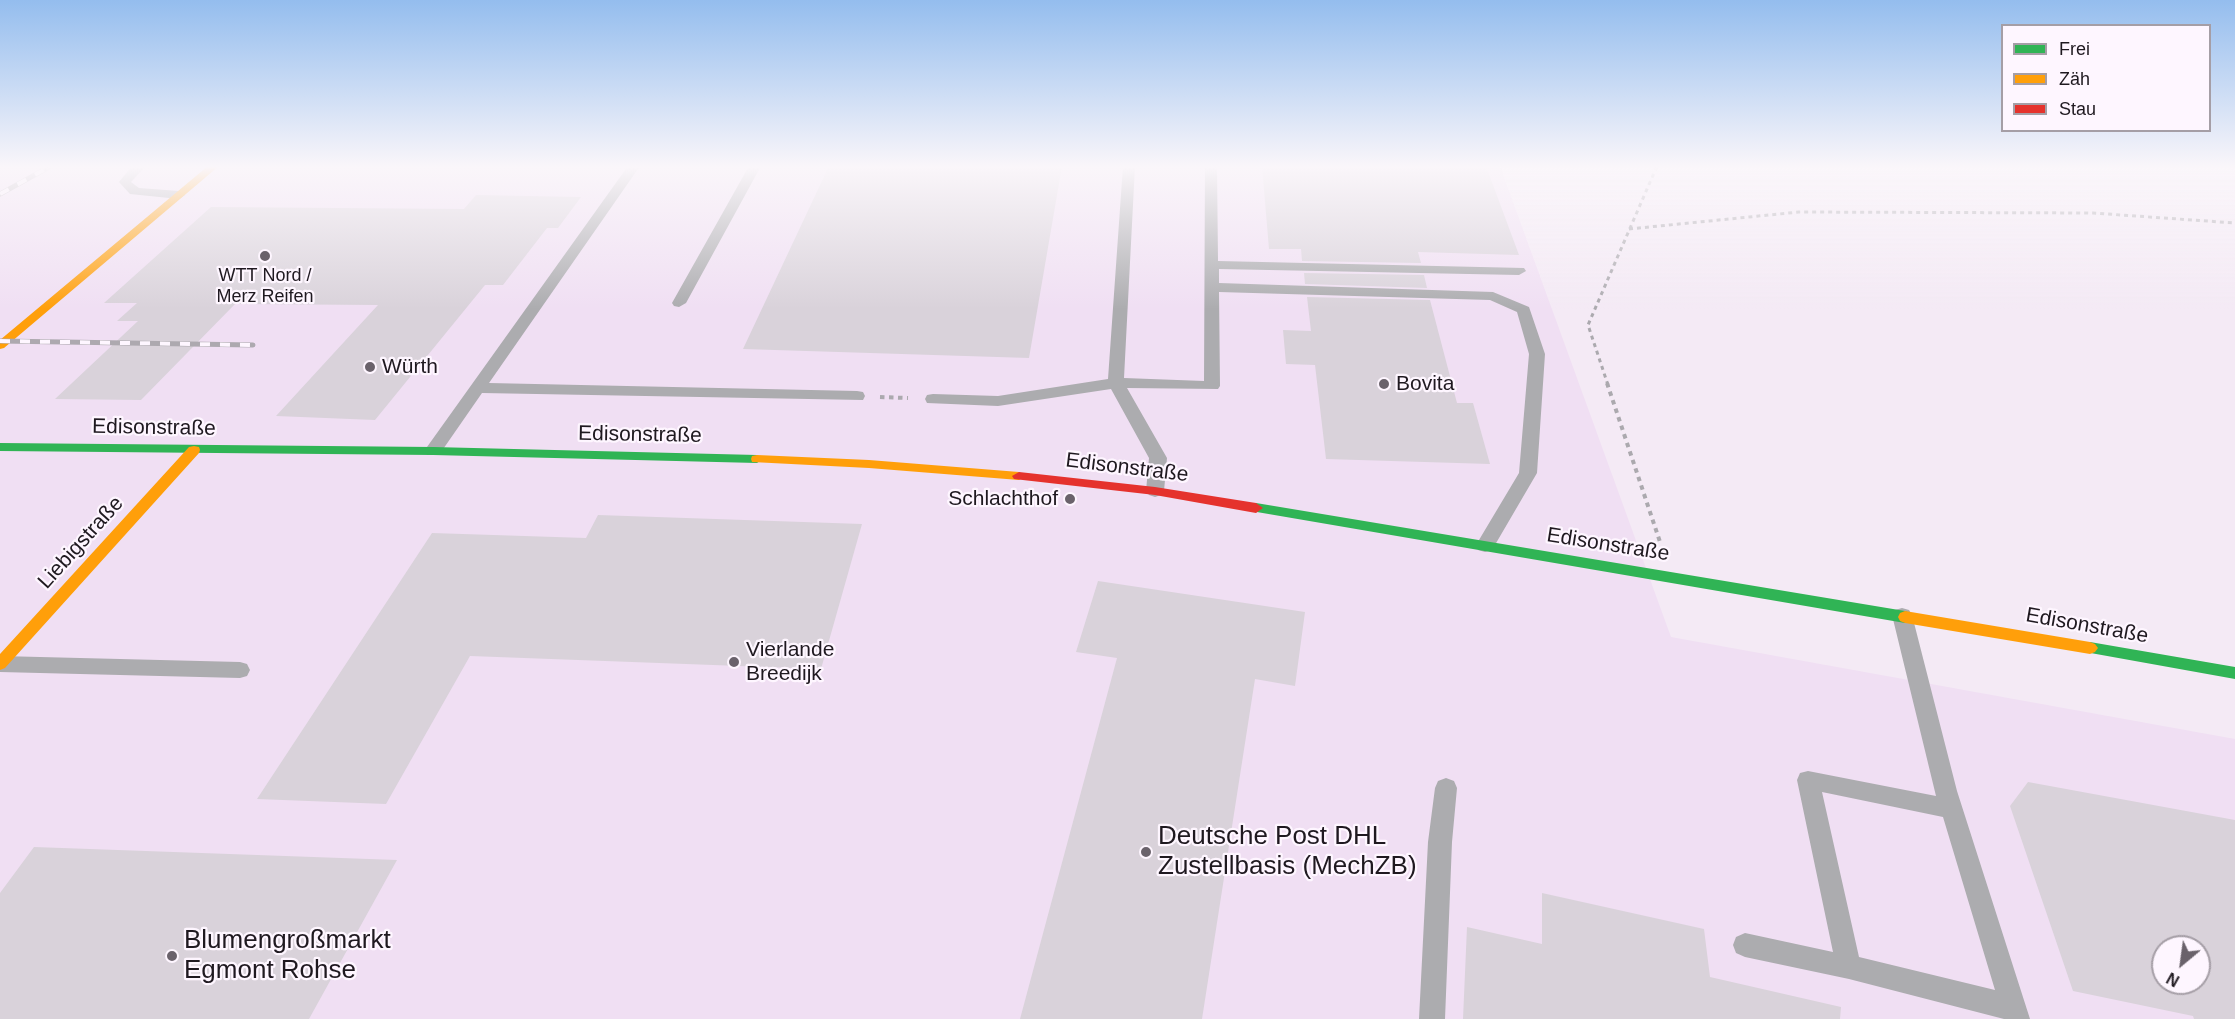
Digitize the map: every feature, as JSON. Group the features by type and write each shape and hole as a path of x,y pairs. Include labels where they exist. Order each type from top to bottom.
{"street":[{"path":"0,346 157,214"},
{"name":"Edisonstraße","path":"0,447 433,451 727,458 868,464 1052,479 1155,491 1485,545 2235,673"},
{"name":"Liebigstraße","path":"0,664 194,450"}],"lane":[{"path":"433,451 601,214"},
{"path":"679,303 729,214"},
{"path":"1126,214 1116,383 1158,458 1155,491"},
{"path":"933,399 998,401 1116,383 1212,386 1211,214"},
{"path":"1212,266 1519,271"},
{"path":"1212,287 1493,296 1524,310 1537,354 1528,473 1485,545"},
{"path":"479,388 857,396"},
{"path":"1902,615 1952,808 2015,1013"},
{"path":"0,664 240,670"},
{"path":"1849,967 1808,780 1952,808"},
{"path":"1432,1019 1440,842 1446,788"},
{"path":"1744,945 1849,967 2015,1013"}],"path":[{"path":"1636,214 1588,325 1671,577"},
{"path":"1629,229 1781,214"},
{"path":"2101,214 2235,223"},
{"path":"857,396 933,399"}],"shaded area":[{"path":"0,214 1517,214 1671,637 2235,739 2235,1019 0,1019"}],"building":[{"path":"204,214 569,214 558,228 547,228 503,285 485,285 375,420 276,416 378,305 235,304 141,400 55,399 138,321 117,321 137,303 104,303"},
{"path":"807,214 1054,214 1029,358 743,349"},
{"path":"1266,214 1504,214 1519,255 1418,252 1421,263 1302,261 1301,249 1269,249"},
{"path":"1304,273 1424,275 1427,288 1305,284"},
{"name":"Bovita","path":"1307,297 1430,300 1457,403 1473,403 1490,464 1326,459 1315,365 1286,364 1283,330 1311,331"},
{"name":"Vierlande Breedijk","path":"598,515 862,524 821,669 470,656 386,804 257,799 432,533 586,538"},
{"name":"Deutsche Post DHL Zustellbasis (MechZB)","path":"1098,581 1305,612 1295,686 1255,679 1202,1019 1020,1019 1117,658 1076,652"},
{"path":"2028,782 2235,820 2235,1019 2194,1019 2193,1016 2073,991 2010,806"},
{"name":"Blumengroßmarkt Egmont Rohse","path":"34,847 397,860 309,1019 0,1019 0,893"},
{"path":"1542,893 1704,929 1710,977 1841,1007 1840,1019 1463,1019 1467,927 1542,944"}],"railway":[{"path":"0,341 253,345"}],"traffic: fast":[{"path":"0,447 433,451 757,459"},
{"path":"1256,508 1905,617"},
{"path":"2090,648 2235,673"}],"traffic: slow":[{"path":"0,346 157,214"},
{"path":"0,664 194,450"},
{"path":"757,459 869,464 1019,476"},
{"path":"1905,617 2090,648"}],"traffic: jam":[{"path":"1019,476 1155,491 1256,508"}],"place":[{"name":"WTT Nord / Merz Reifen","path":"265,256"},
{"name":"Würth","path":"370,367"},
{"name":"Bovita","path":"1384,384"},
{"name":"Schlachthof","path":"1070,499"},
{"name":"Vierlande Breedijk","path":"734,662"},
{"name":"Deutsche Post DHL Zustellbasis (MechZB)","path":"1146,852"},
{"name":"Blumengroßmarkt Egmont Rohse","path":"172,956"}]}
